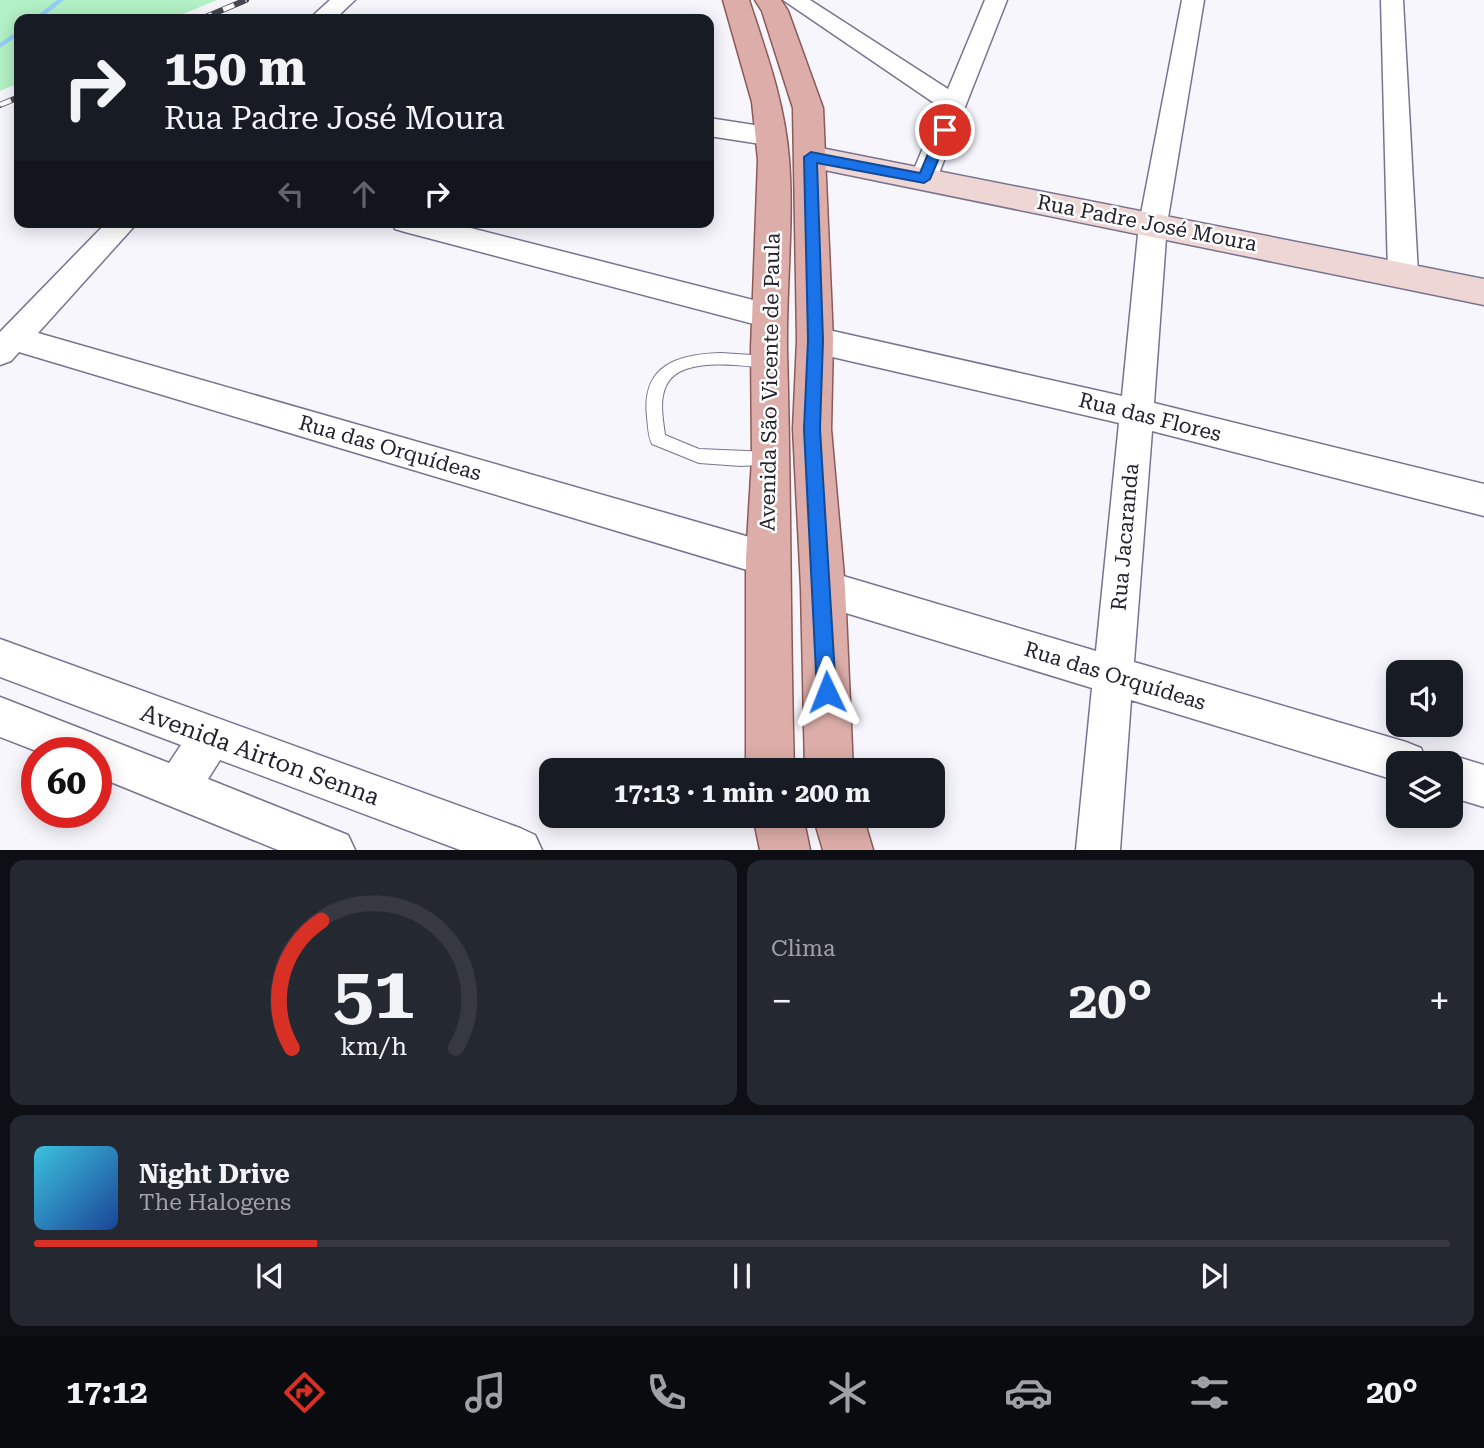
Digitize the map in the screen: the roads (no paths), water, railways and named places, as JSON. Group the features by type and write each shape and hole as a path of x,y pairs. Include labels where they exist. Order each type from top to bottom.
{"main road":[{"name":"Avenida São Vicente de Paula","path":"735,0 767,102 773,137 769,316 772,445 767,559 771,758"},
{"name":"Avenida São Vicente de Paula","path":"782,3 808,108 816,340 812,429 823,588 829,758"},
{"path":"772,445 812,429"},
{"path":"781,828 785,849"},
{"path":"842,828 848,849"}],"street":[{"path":"327,14 344,0"},
{"path":"924,179 996,0"},
{"name":"Rua Jacaranda","path":"1098,849 1153,225 1193,0"},
{"path":"1392,0 1403,274"},
{"path":"782,3 955,105"},
{"path":"714,128 773,137"},
{"name":"Rua Padre José Moura","path":"811,157 1484,292"},
{"path":"7,345 118,228"},
{"path":"428,228 769,316"},
{"name":"Rua das Flores","path":"816,340 1136,413 1484,500"},
{"name":"Rua das Orquídeas","path":"7,345 767,559"},
{"name":"Rua das Orquídeas","path":"823,588 1386,757"},
{"name":"Avenida Airton Senna","path":"0,658 211,738 520,849"},
{"path":"0,718 51,737"},
{"path":"178,786 211,738"},
{"path":"112,761 333,849"},
{"path":"1463,780 1484,786"}],"lane":[{"path":"769,362 691,360 675,367 657,383 653,416 658,439 681,453 711,458 772,445"}],"waterway":[{"path":"43,14 61,0"},
{"path":"0,46 14,36"}],"railway":[{"path":"213,14 246,0"},
{"path":"0,105 14,99"}]}
